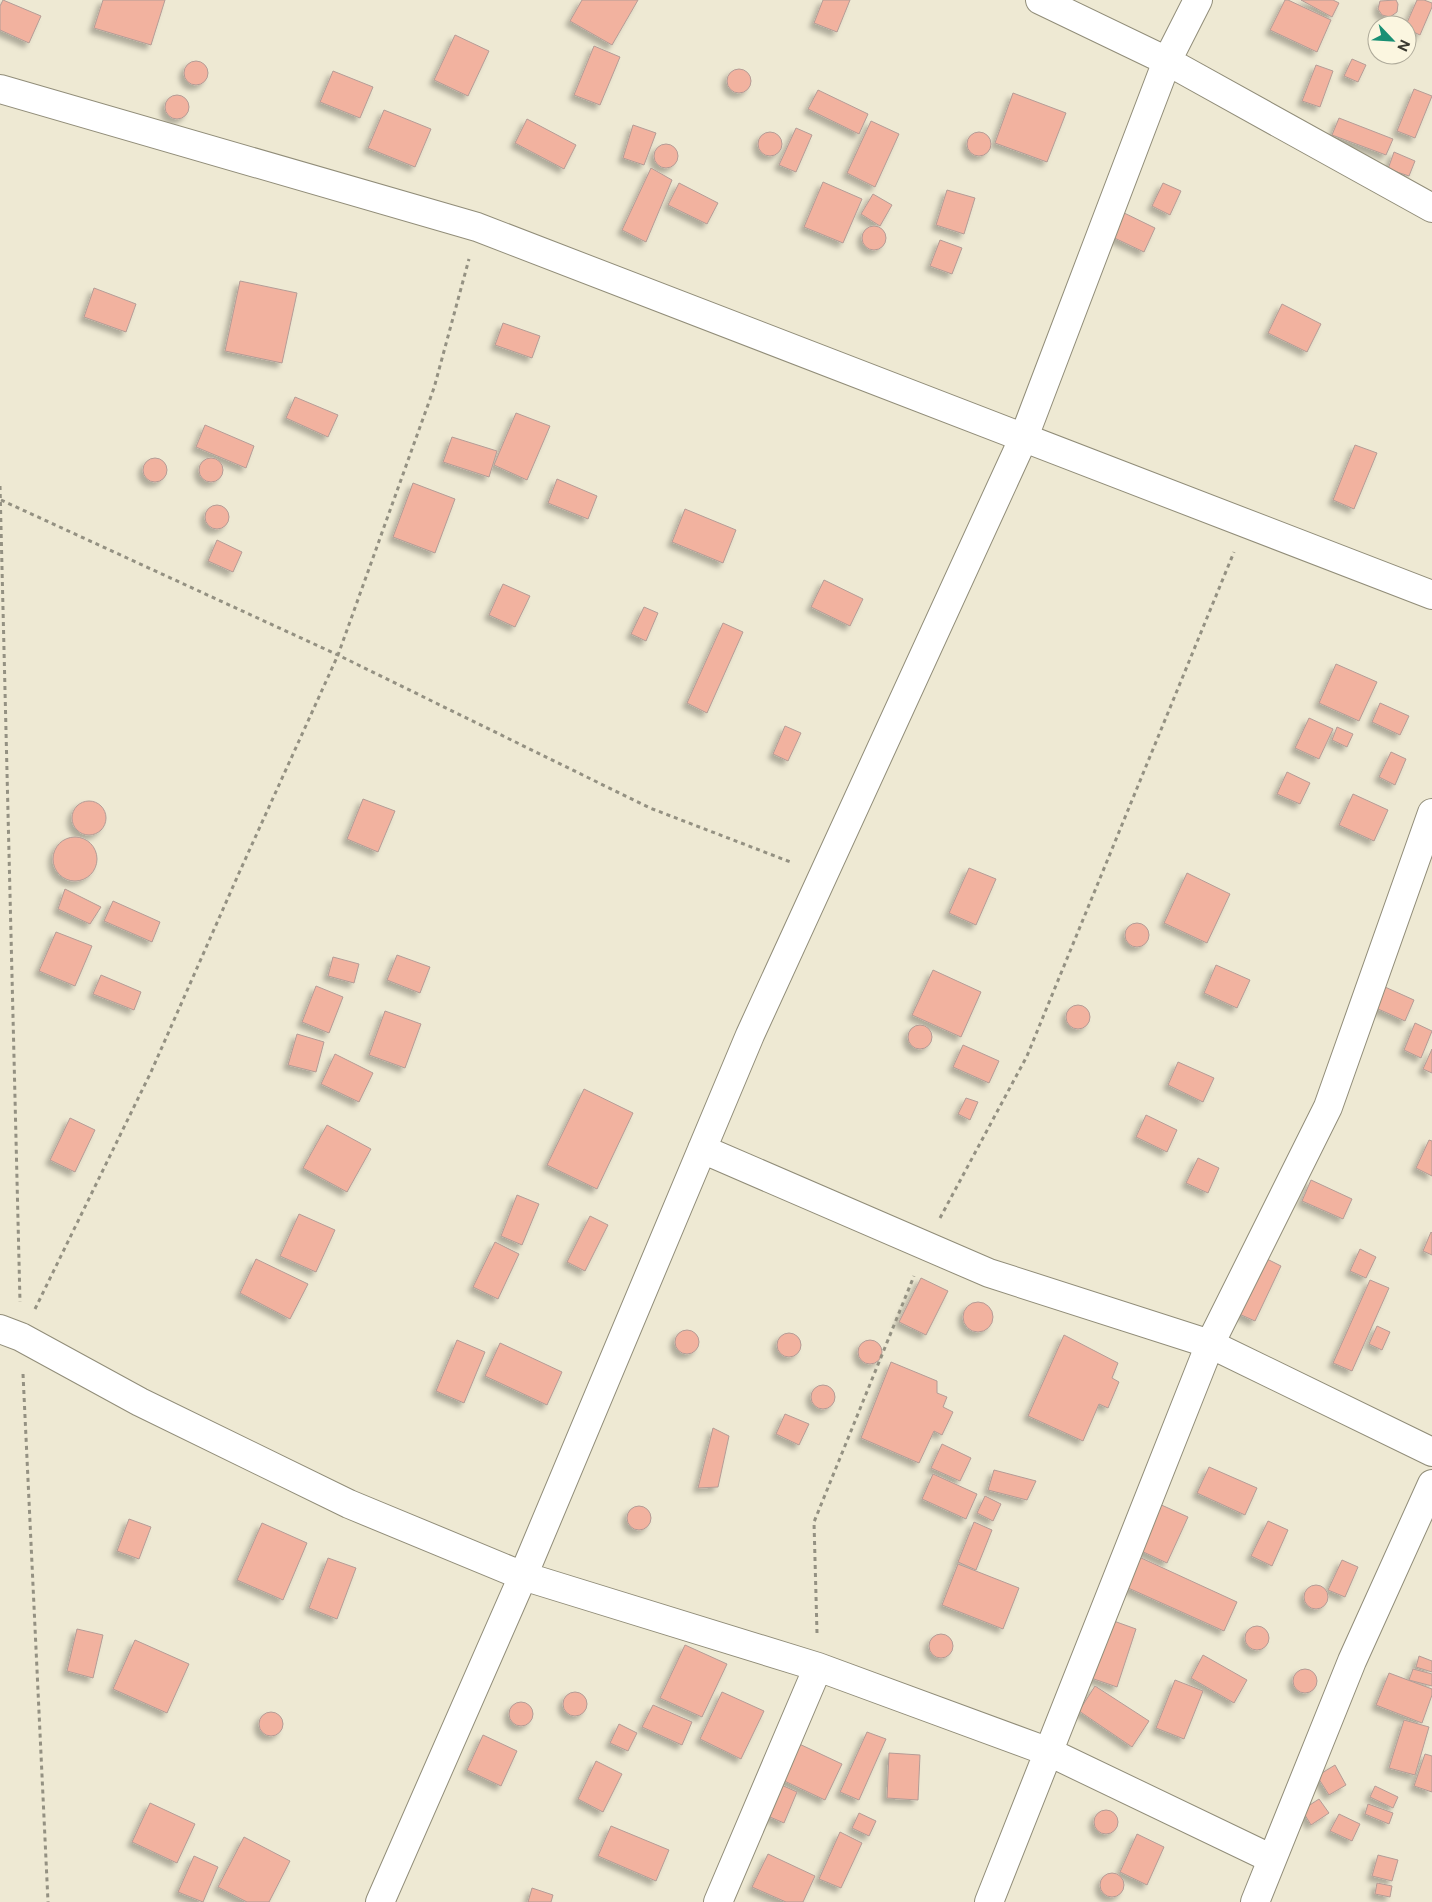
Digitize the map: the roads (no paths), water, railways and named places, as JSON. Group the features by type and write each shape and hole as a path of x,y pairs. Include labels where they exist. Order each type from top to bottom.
{"street":[{"path":"1040,0 1167,61 1432,208"},
{"path":"380,1902 523,1576 750,1035 1024,438 1167,61 1198,0"},
{"path":"0,89 477,227 1432,595"},
{"path":"989,1902 1210,1344 1328,1108 1432,813"},
{"path":"702,1149 989,1273 1210,1344 1432,1452"},
{"path":"10,1333 140,1402 349,1504 523,1576 818,1667 1049,1752 1272,1859"},
{"path":"1255,1902 1352,1661 1432,1484"},
{"path":"718,1902 818,1667"}]}
